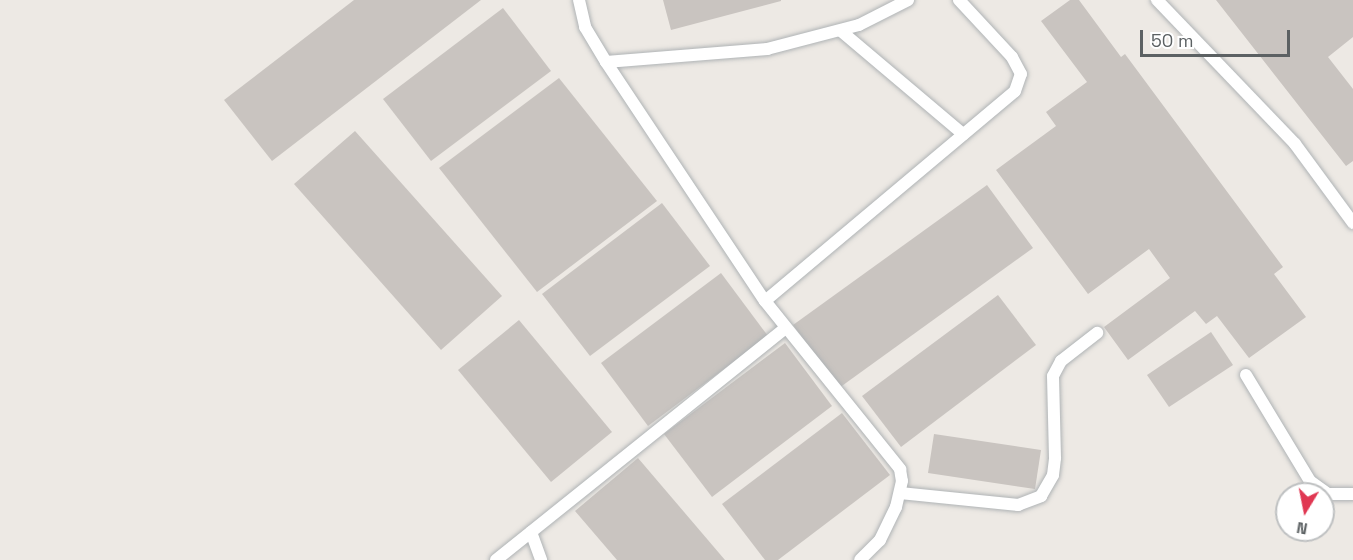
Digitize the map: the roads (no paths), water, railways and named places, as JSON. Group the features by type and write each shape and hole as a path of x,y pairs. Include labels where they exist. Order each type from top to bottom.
{"lane":[{"path":"579,0 585,27 606,62 784,329 900,469 900,493 880,540 860,560"},
{"path":"606,62 767,49 841,31 908,0"},
{"path":"765,301 1015,91 1020,74 1012,57 959,0"},
{"path":"1156,0 1295,144 1353,223"},
{"path":"841,31 963,134"},
{"path":"496,560 784,329"},
{"path":"900,493 1018,505 1041,496 1053,475 1055,458 1053,376 1061,361 1097,333"},
{"path":"1246,375 1310,481 1328,495 1353,494"},
{"path":"531,532 541,560"}]}
